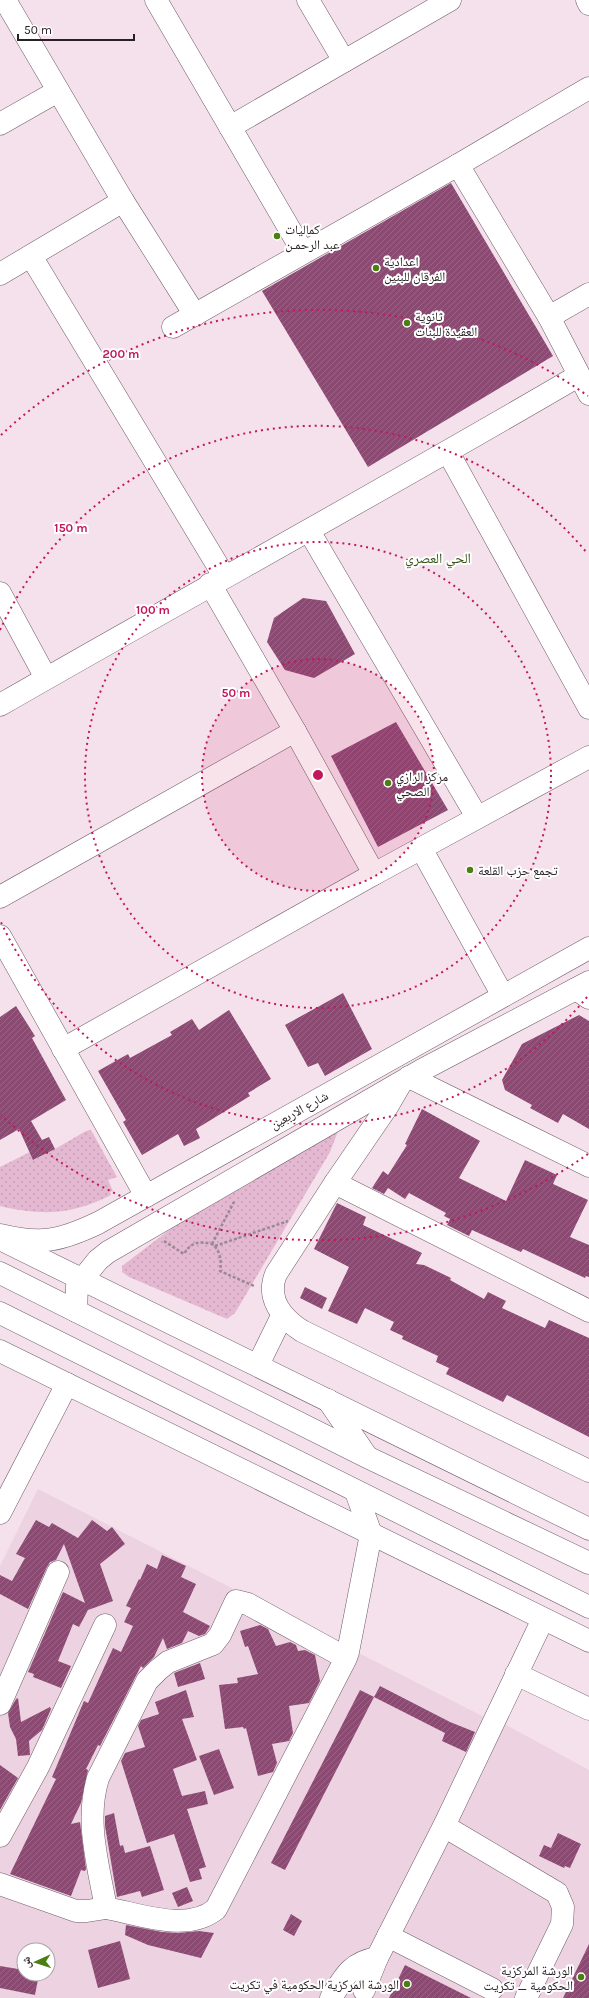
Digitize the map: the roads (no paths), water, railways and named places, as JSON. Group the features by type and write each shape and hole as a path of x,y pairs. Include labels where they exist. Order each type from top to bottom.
{"street":[{"path":"5,0 123,201 195,315"},
{"path":"156,0 303,252"},
{"path":"308,0 344,61"},
{"path":"230,127 450,0"},
{"path":"587,0 589,4"},
{"path":"173,327 458,165 589,88"},
{"path":"0,124 58,91"},
{"path":"458,165 549,317 578,376 589,394"},
{"path":"0,274 123,201"},
{"path":"31,256 217,580 295,732 374,874"},
{"path":"549,317 589,294"},
{"path":"0,704 217,580 448,452 578,376"},
{"path":"448,452 589,708"},
{"path":"309,530 478,817"},
{"path":"0,594 46,678"},
{"path":"0,897 295,732"},
{"path":"64,1049 374,874 422,850 478,817 589,757"},
{"path":"422,850 503,996"},
{"path":"0,936 146,1196"},
{"name":"شارع الاربعين","path":"0,1235 37,1242 76,1234 589,948"},
{"name":"شارع الاربعين","path":"76,1311 77,1286 98,1260 411,1077 585,990"},
{"path":"411,1047 411,1077 387,1107 317,1210 276,1274 272,1291 274,1299 282,1316 302,1331 589,1471"},
{"path":"411,1077 589,1166"},
{"path":"335,1183 589,1311"},
{"path":"0,1238 589,1529"},
{"path":"0,1273 367,1457 589,1564"},
{"path":"0,1313 589,1607"},
{"path":"258,1365 282,1316"},
{"path":"0,1351 543,1619 589,1640"},
{"path":"0,1513 67,1384"},
{"path":"328,1400 367,1457"},
{"path":"0,1884 76,1911 106,1908 182,1921 199,1919 216,1909 346,1658 358,1606 371,1534 356,1492"},
{"path":"0,1704 58,1572"},
{"path":"106,1908 92,1827 94,1793 98,1778 147,1681 168,1662 213,1644 220,1635 236,1601 248,1604 346,1658"},
{"path":"364,1990 377,1958 444,1826 543,1619"},
{"path":"0,1836 38,1767 105,1625"},
{"path":"516,1674 589,1709"},
{"path":"444,1826 557,1893 563,1907 562,1924 526,1998"},
{"path":"388,1936 492,1989"},
{"path":"331,1998 355,1966 364,1960 377,1958"}],"place":[{"name":"كماليات عبد الرحمـن","path":"277,236"},
{"name":"اعدادية الفرقان للبنين","path":"376,268"},
{"name":"ثانوية العقيدة للبنات","path":"407,323"},
{"name":"مركز الرازي الصحي","path":"388,783"},
{"name":"تجمع حزب القلعة","path":"470,870"},
{"name":"الورشة المركزية الحكومية _ تكريت","path":"581,1977"},
{"name":"الورشة المركزية الحكومية في تكريت","path":"407,1984"}],"district":[{"name":"الحي العصري","path":"438,558"}]}
